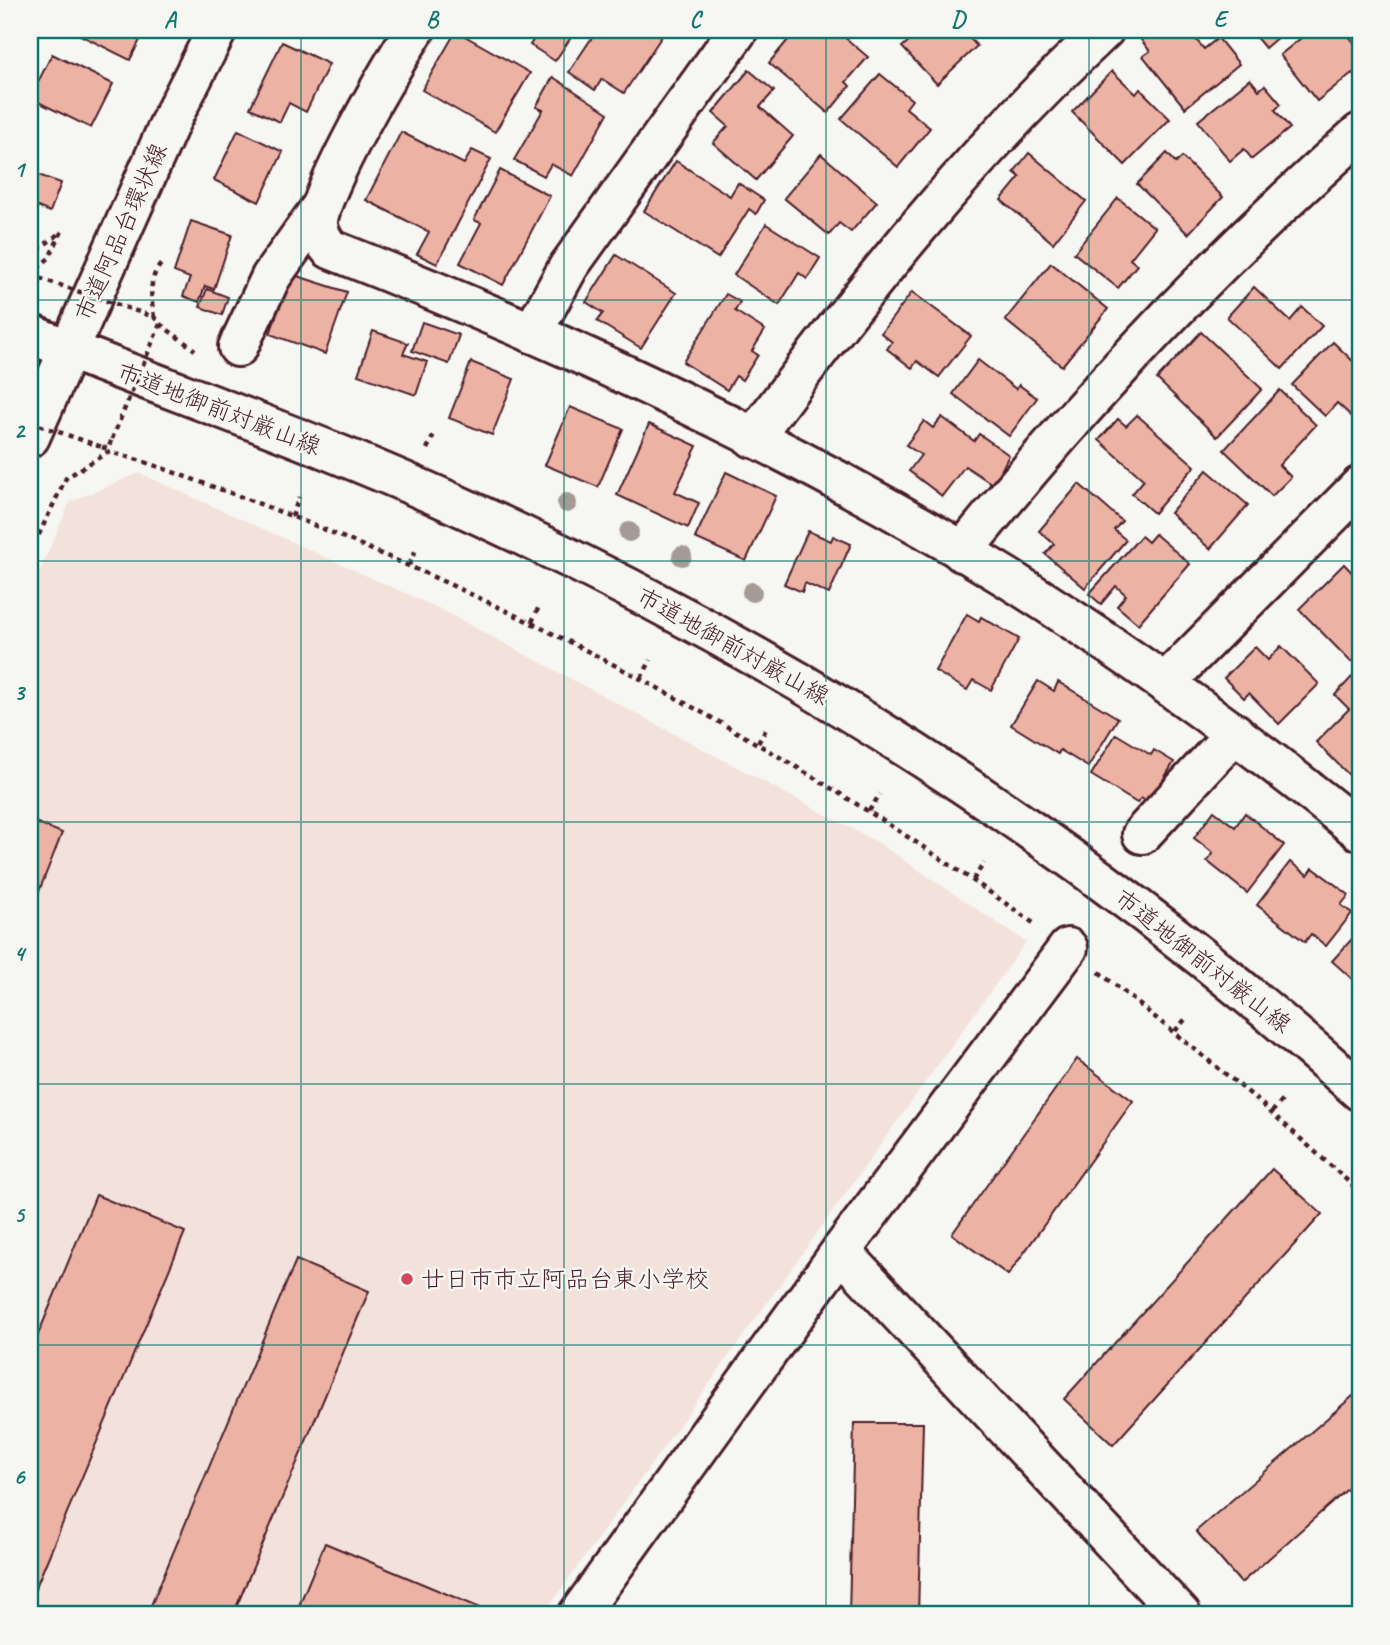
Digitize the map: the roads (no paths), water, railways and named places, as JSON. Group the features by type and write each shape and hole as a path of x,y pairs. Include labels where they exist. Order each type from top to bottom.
{"street":[{"name":"市道阿品台環状線","path":"30,437 171,120 217,30"},
{"path":"415,30 331,180 318,224 322,238 330,249 532,333 753,438 962,552 1164,683 1235,733 1360,831"},
{"path":"532,333 569,266 738,30"},
{"path":"753,438 842,317 937,203 1003,130 1104,30"},
{"path":"962,552 1052,445 1144,345 1239,248 1360,132"},
{"path":"238,347 271,276 321,207"},
{"name":"市道地御前対厳山線","path":"30,334 305,441 466,509 676,612 829,699 977,793 1120,894 1213,965 1360,1091"},
{"path":"1164,683 1360,486"},
{"path":"1142,834 1235,733"},
{"path":"578,1615 841,1251 1069,948"},
{"path":"841,1251 1181,1615"}],"place":[{"name":"廿日市市立阿品台東小学校","path":"407,1279"}]}
